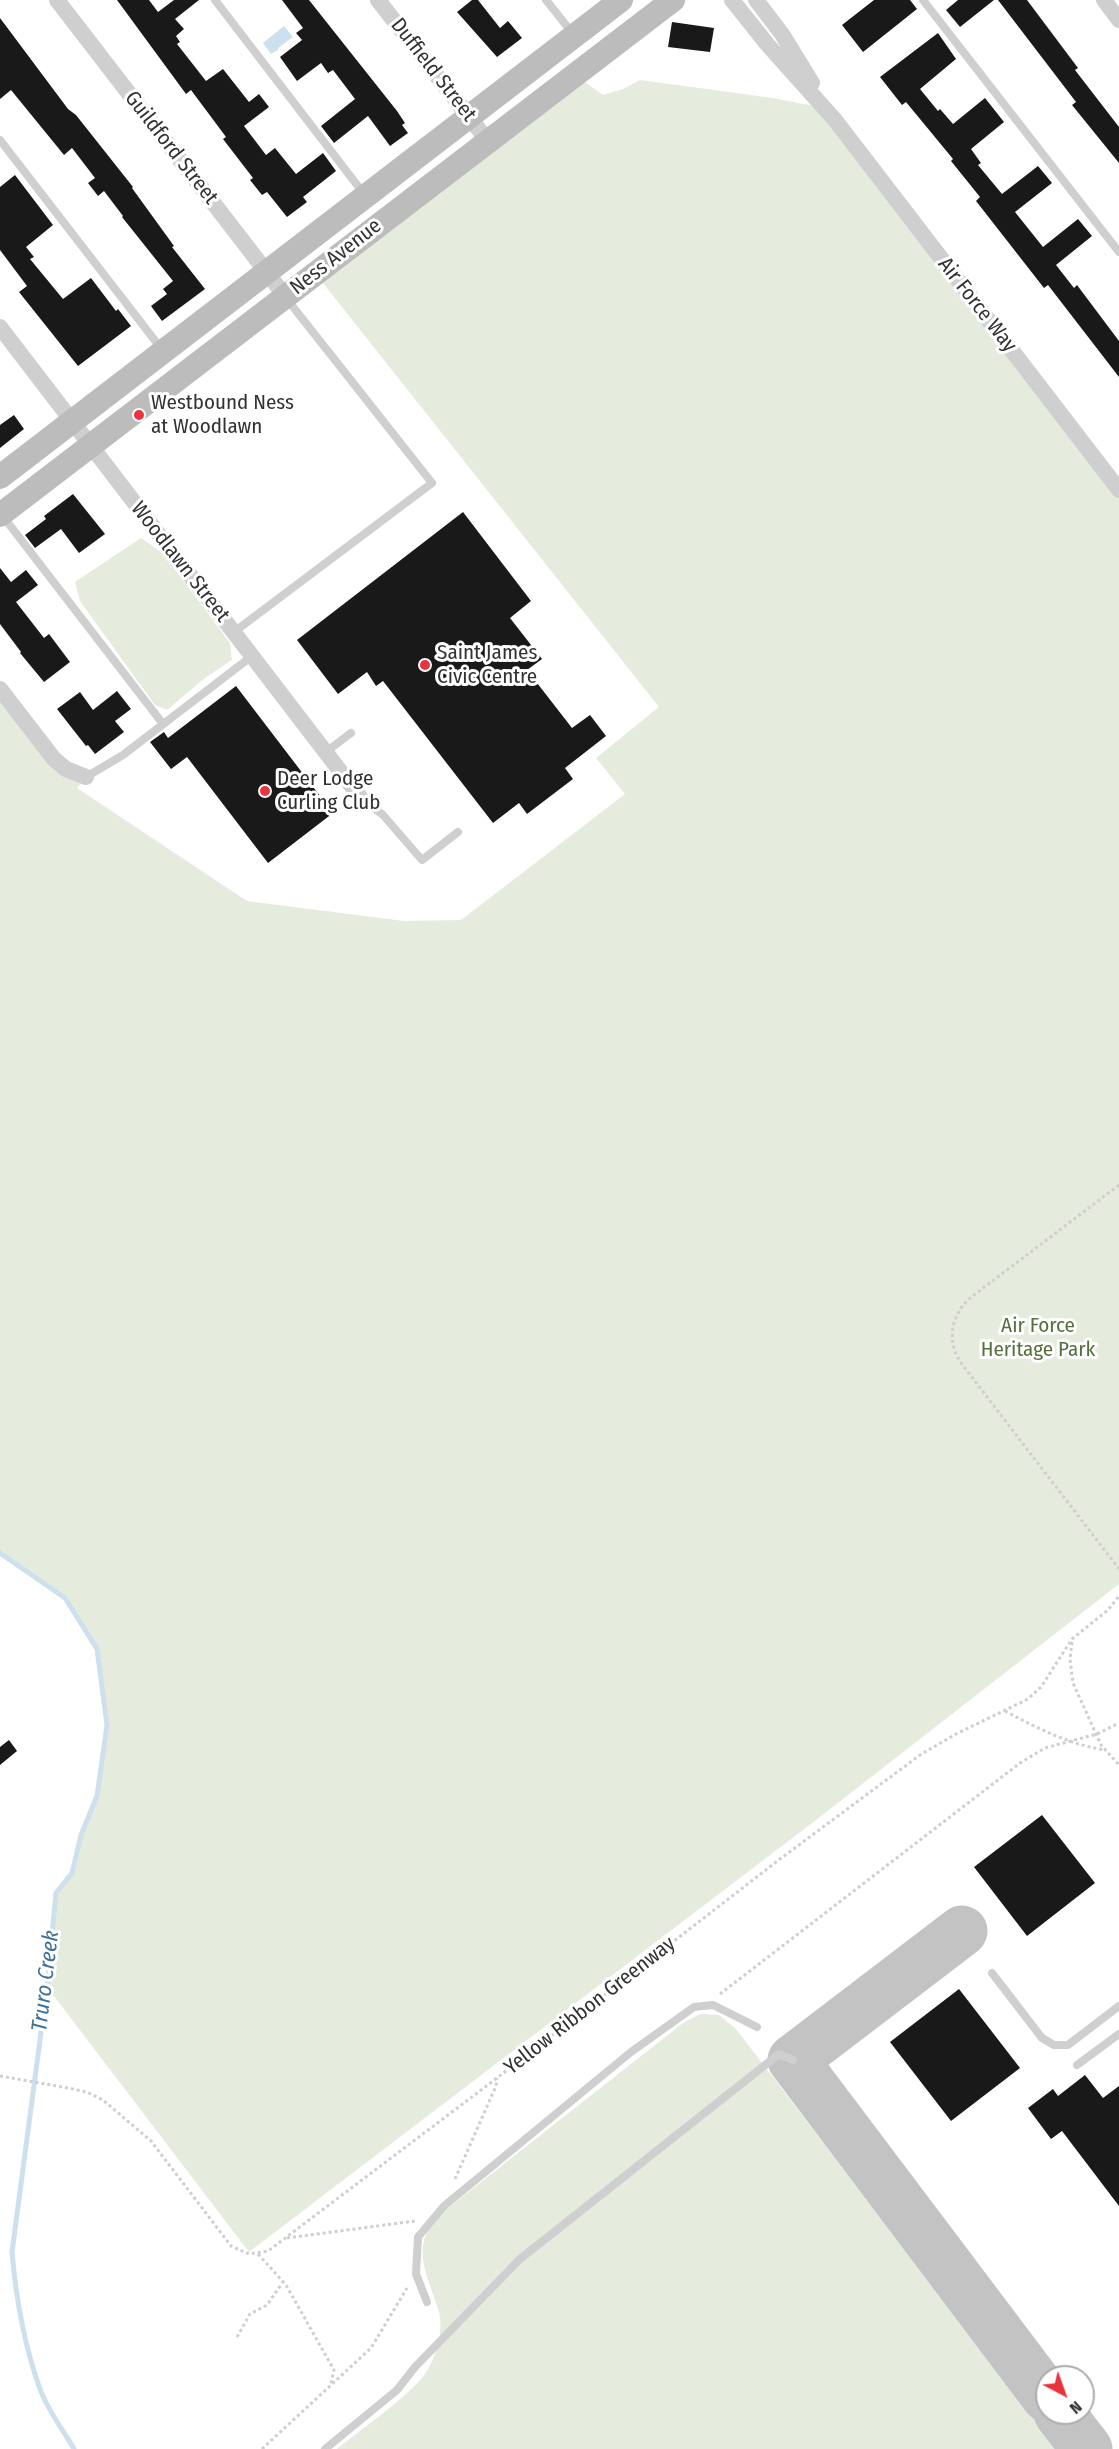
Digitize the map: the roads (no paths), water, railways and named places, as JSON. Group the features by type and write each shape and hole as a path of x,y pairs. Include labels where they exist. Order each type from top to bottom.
{"main road":[{"name":"Ness Avenue","path":"0,477 621,0"},
{"name":"Ness Avenue","path":"0,514 673,0"}],"street":[{"name":"Guildford Street","path":"57,0 285,296"},
{"name":"Duffield Street","path":"378,0 487,140"},
{"name":"Air Force Way","path":"732,0 767,44 835,120 1119,490"},
{"name":"Air Force Way","path":"756,0 782,34 835,120"},
{"path":"1104,0 1119,20"},
{"name":"Woodlawn Street","path":"0,327 360,797"},
{"path":"0,689 54,759 66,769 86,777"}],"lane":[{"path":"214,0 366,197"},
{"path":"546,0 574,36"},
{"path":"923,0 1119,252"},
{"path":"0,140 163,352"},
{"path":"234,632 432,483 285,296"},
{"path":"0,514 163,724"},
{"path":"86,777 123,755 252,656"},
{"path":"326,752 351,733"},
{"path":"360,797 383,815 423,860 458,832"},
{"path":"993,1973 1042,2038 1054,2045 1068,2045 1119,2006"},
{"path":"427,2302 416,2274 418,2237 444,2206 631,2052 694,2007 713,2005 757,2027"},
{"path":"1077,2065 1119,2034"},
{"path":"326,2449 397,2391 415,2367 520,2259 779,2054 793,2060"}],"water":[{"path":"284,26 293,37 271,54 263,43"}],"waterway":[{"name":"Truro Creek","path":"0,1553 65,1598 97,1649 107,1725 97,1796 81,1835 72,1873 56,1893 47,1987 12,2252 22,2321 34,2372 47,2404 74,2449"}],"place":[{"name":"Westbound Ness at Woodlawn","path":"139,415"},
{"name":"Saint James Civic Centre","path":"425,665"},
{"name":"Deer Lodge Curling Club","path":"265,791"}],"park label":[{"name":"Air Force Heritage Park","path":"1038,1338"}]}
